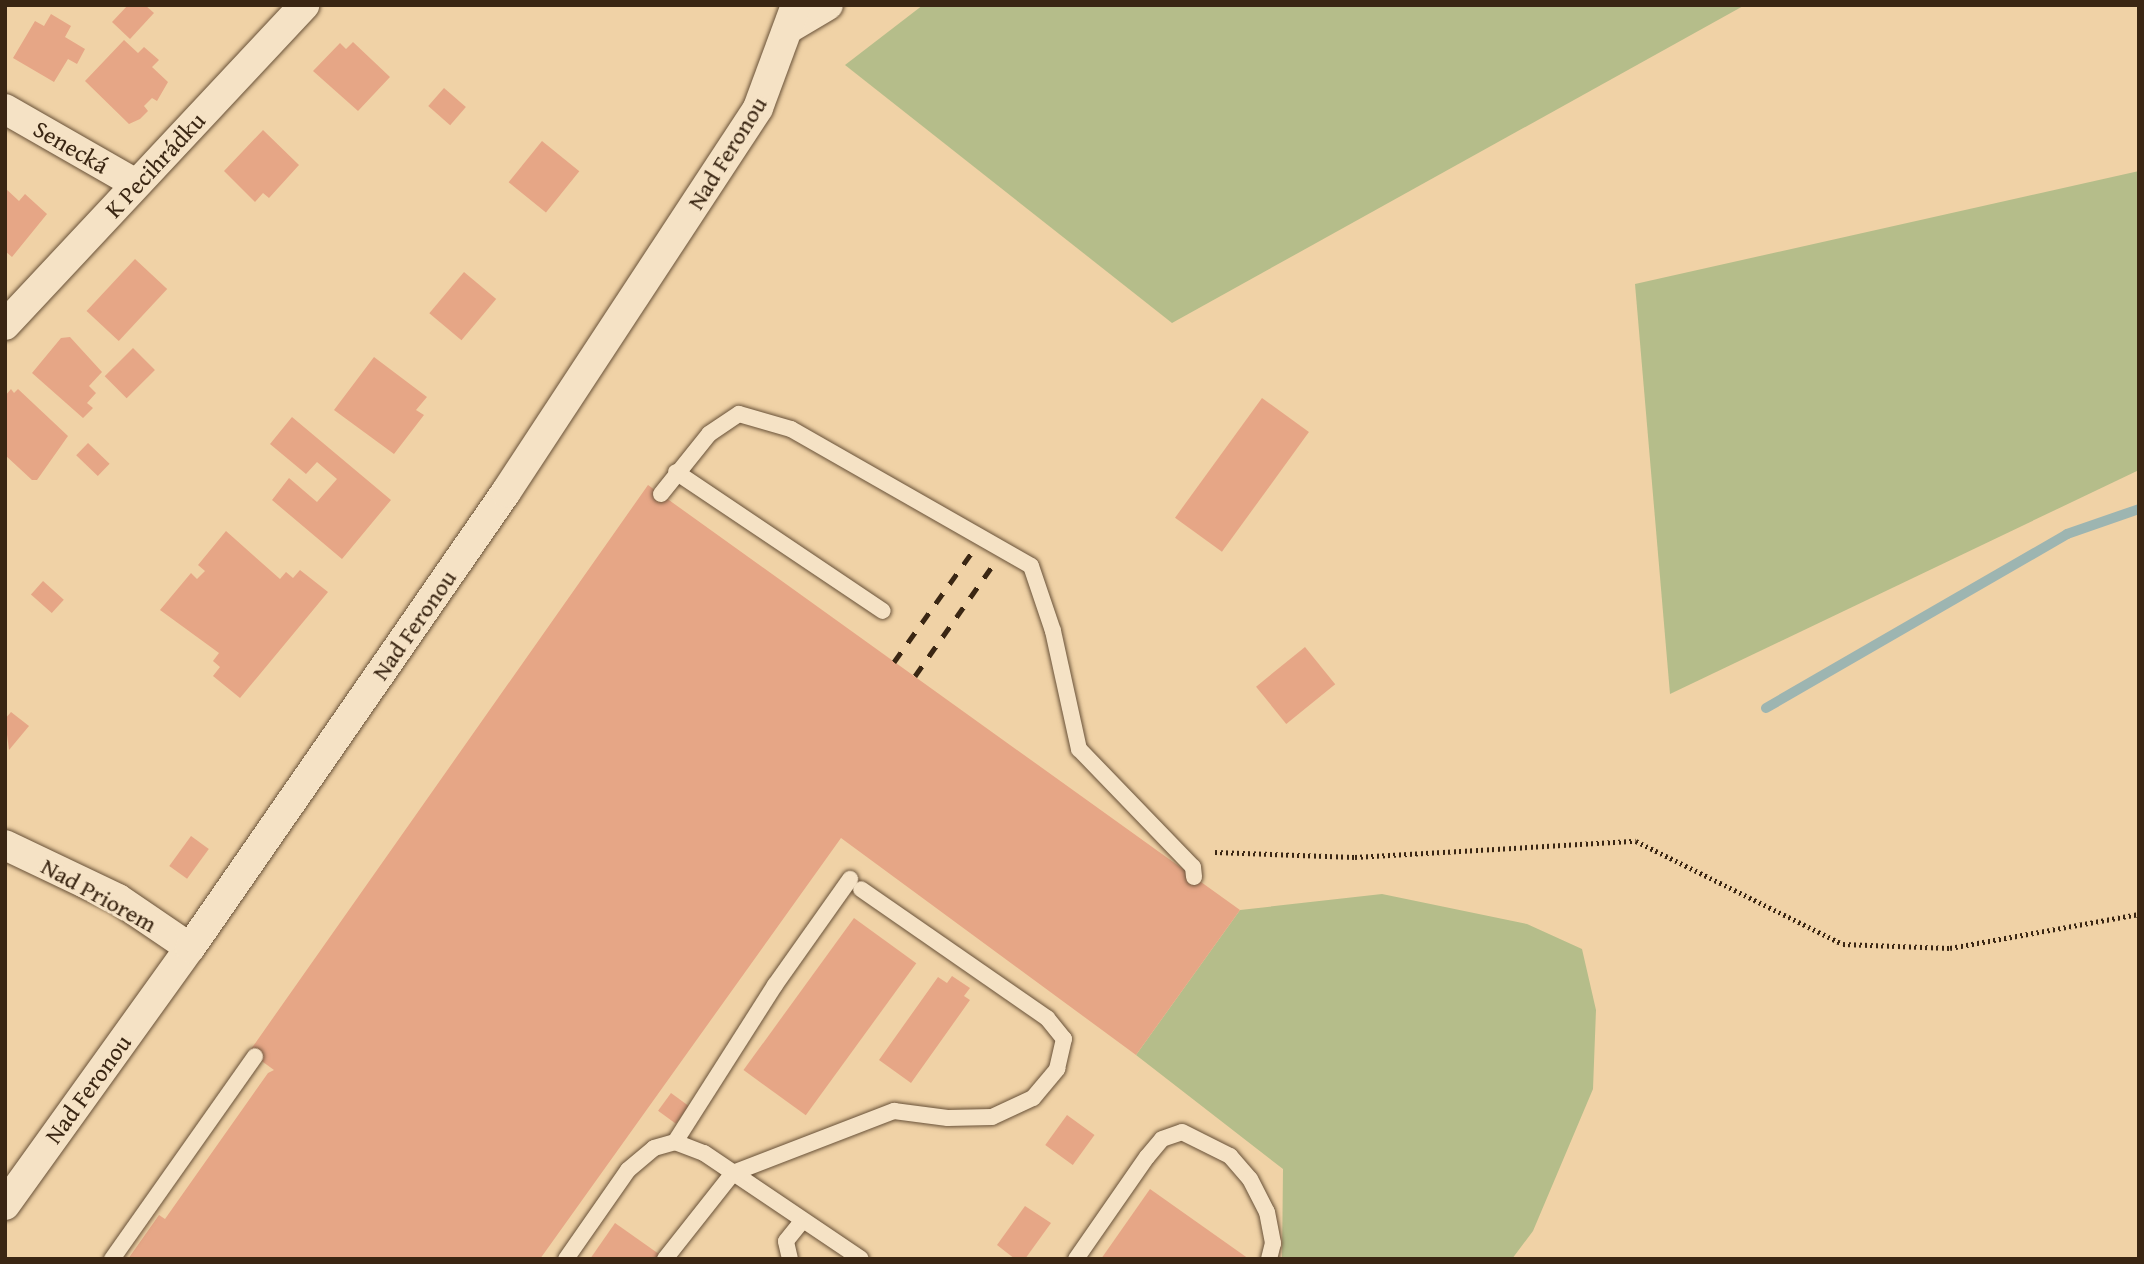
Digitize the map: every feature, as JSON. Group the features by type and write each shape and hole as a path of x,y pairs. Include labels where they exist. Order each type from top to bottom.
{"street":[{"name":"K Pecihrádku","path":"5,325 304,5"},
{"path":"793,16 828,5"},
{"name":"Nad Feronou","path":"5,1205 190,948 506,492 758,108 793,16"},
{"name":"Senecká","path":"5,109 136,184"},
{"name":"Nad Priorem","path":"5,845 118,899 190,948"}],"lane":[{"path":"660,494 709,434 739,414 791,429 1031,566 1053,631 1079,749 1194,867 1194,877"},
{"path":"676,472 883,611"},
{"path":"665,1259 733,1173 894,1111 948,1118 992,1117 1033,1098 1057,1069 1064,1039 1047,1017 855,884 775,985 675,1142"},
{"path":"112,1259 255,1056"},
{"path":"1076,1259 1162,1139 1182,1132 1230,1156 1250,1179 1267,1212 1273,1243 1269,1259"},
{"path":"566,1259 628,1171 654,1148 675,1142 704,1153 861,1259"},
{"path":"790,1259 786,1241 802,1221"}],"path":[{"path":"1215,852 1354,857 1636,841 1843,944 1950,948 2139,914"}],"green space":[{"path":"923,5 1745,5 1172,323 845,65"},
{"path":"2139,171 2139,470 1670,694 1635,284"},
{"path":"1382,894 1527,924 1582,949 1596,1010 1593,1089 1533,1231 1512,1259 1282,1259 1283,1169 1136,1055 1240,910"}],"building":[{"path":"128,5 145,5 154,13 130,39 112,22"},
{"path":"51,14 71,26 65,37 85,49 77,64 68,59 54,82 13,58 35,21 44,26"},
{"path":"124,40 138,53 144,47 159,60 152,67 168,82 157,101 152,98 144,106 148,111 129,124 85,81"},
{"path":"353,42 390,77 358,111 313,71 340,43 346,49"},
{"path":"444,88 466,107 450,125 428,106"},
{"path":"263,130 299,165 269,198 263,193 255,202 224,171"},
{"path":"542,141 579,171 546,212 509,182"},
{"path":"5,188 19,201 25,194 47,214 12,257 5,251"},
{"path":"135,259 167,289 119,341 87,311"},
{"path":"464,272 496,299 461,340 429,313"},
{"path":"70,337 102,372 89,386 96,393 87,403 93,408 83,418 32,373 61,338"},
{"path":"133,348 155,370 127,398 105,376"},
{"path":"374,357 427,397 416,410 424,415 394,454 334,410"},
{"path":"11,389 14,393 18,389 68,436 37,480 32,480 5,455 5,396"},
{"path":"1262,398 1309,432 1222,552 1175,518"},
{"path":"292,417 391,500 342,559 272,500 289,478 317,502 337,479 317,462 306,474 270,444"},
{"path":"88,443 110,464 98,476 76,455"},
{"path":"648,485 1240,910 1136,1055 841,838 540,1259 128,1259 159,1215 165,1219 268,1073 274,1070 249,1052"},
{"path":"226,531 280,579 286,572 293,578 300,570 328,592 240,698 213,676 220,667 213,661 219,653 160,610 191,573 197,579 205,571 198,565"},
{"path":"43,581 64,600 52,613 31,594"},
{"path":"1305,647 1335,684 1286,724 1256,687"},
{"path":"11,712 29,726 9,750 5,719"},
{"path":"191,836 209,849 187,879 169,866"},
{"path":"854,918 916,963 806,1115 743,1070"},
{"path":"952,976 970,988 964,996 970,1000 911,1083 879,1060 938,977 947,983"},
{"path":"671,1093 689,1106 676,1124 658,1111"},
{"path":"1067,1115 1095,1135 1073,1165 1045,1145"},
{"path":"1150,1189 1249,1259 1101,1259"},
{"path":"1025,1206 1051,1223 1025,1259 1015,1259 997,1245"},
{"path":"615,1223 666,1259 590,1259"}],"waterway":[{"path":"1766,708 2067,534 2139,509"}],"railway":[{"path":"894,662 975,548"},
{"path":"915,676 995,562"}]}
